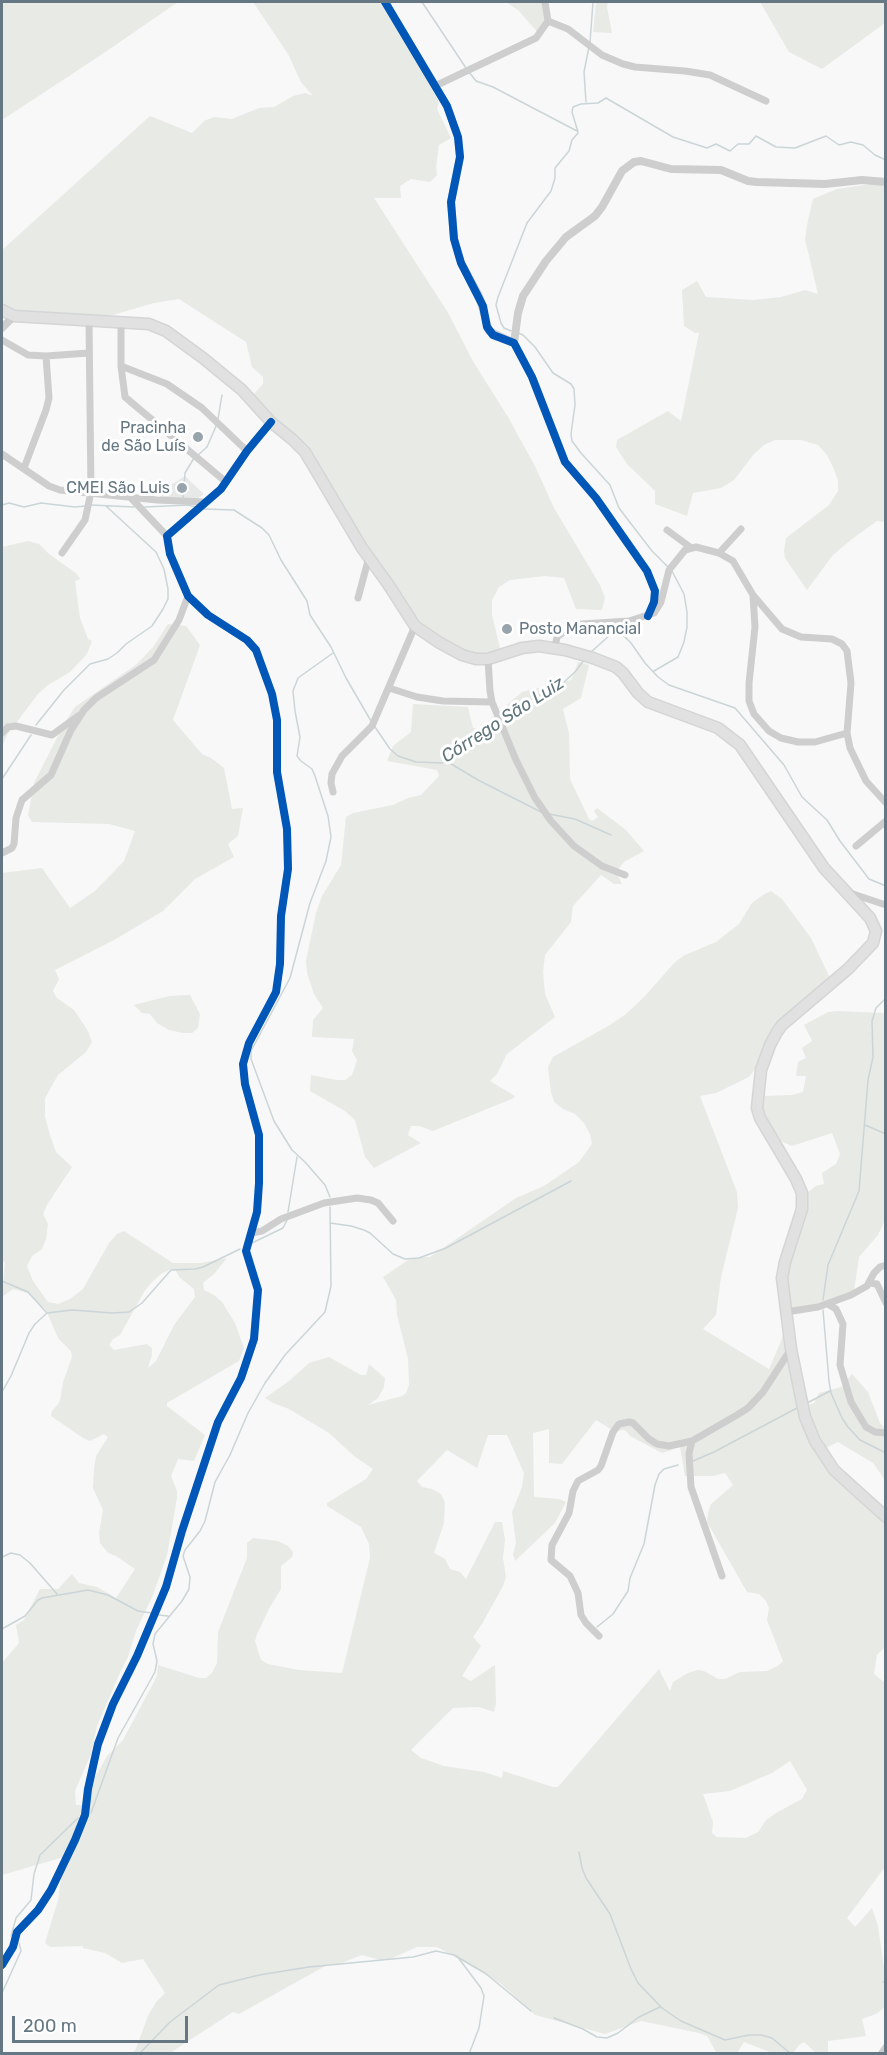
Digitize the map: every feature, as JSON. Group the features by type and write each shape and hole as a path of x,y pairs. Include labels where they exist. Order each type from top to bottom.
{"main road":[{"path":"2,310 14,316 149,324 166,331 242,390 271,422 305,452 369,557 415,626 462,655 476,659 488,659 522,648 539,646 555,647 593,658 616,667 648,702 708,724 732,738 753,761 824,868 874,924 876,936 873,944 848,969 782,1025 770,1045 758,1088 757,1108 760,1118 802,1193 802,1209 782,1278 791,1349 805,1417 815,1441 834,1470 885,1517"}],"street":[{"path":"385,2 452,119 460,149 452,202 457,253 467,278 479,296 489,331 514,343"},
{"path":"435,86 536,38 548,21 545,2"},
{"path":"548,21 568,29 603,55 623,64 710,75 766,101"},
{"path":"648,616 654,602 655,591 647,571 596,498 568,467 532,377 514,343 518,313 524,296 546,261 566,237 595,216 622,171 634,162 641,161 671,169 710,168 757,182 825,184 862,180 885,182"},
{"path":"2,328 14,316"},
{"path":"62,554 83,523 88,512 90,495 89,321"},
{"path":"121,322 121,366 124,394 127,400 226,482"},
{"path":"2,340 27,355 46,357 88,353"},
{"path":"24,468 49,398 46,357"},
{"path":"121,366 167,384 202,408 247,451"},
{"path":"167,536 226,482 247,451 271,422"},
{"path":"2,454 54,488 90,495 205,502"},
{"path":"2,1965 13,1947 17,1932 38,1910 51,1890 85,1815 88,1789 102,1734 113,1704 137,1656 166,1587 182,1530 218,1422 241,1378 251,1352 258,1290 246,1251 257,1212 259,1135 247,1096 243,1064 249,1043 276,992 280,964 281,916 288,869 287,829 277,772 277,720 267,678 252,645 220,624 188,596 171,554 167,536 130,497"},
{"path":"719,553 741,529"},
{"path":"667,530 690,547 719,553 733,561 753,595 782,629 801,637 832,639 842,644 847,651 851,682 847,733 850,748 860,771 885,803"},
{"path":"555,647 557,637 571,627 582,624 629,621 648,616 658,609 669,570 679,556 690,547"},
{"path":"358,598 369,557"},
{"path":"753,595 755,627 749,701 754,714 770,731 781,738 798,742 815,742 847,733"},
{"path":"2,733 8,727 16,726 52,735 81,714 96,698 154,660 179,620 188,596"},
{"path":"333,792 331,779 338,763 348,749 372,726 415,626"},
{"path":"488,659 492,702 516,760 551,821 568,841 589,858 602,866 625,874"},
{"path":"389,688 417,697 443,701 492,702"},
{"path":"2,853 12,848 14,844 16,818 22,800 51,775 71,730 81,714"},
{"path":"856,846 885,821"},
{"path":"847,892 885,905"},
{"path":"252,1233 262,1231 281,1219 324,1203 357,1198 378,1203 393,1221"},
{"path":"786,1312 828,1304 851,1295 870,1283 874,1273 885,1265"},
{"path":"870,1283 877,1284 885,1303"},
{"path":"828,1304 836,1309 843,1324 840,1365 851,1402 866,1426 875,1432 885,1433"},
{"path":"599,1636 581,1616 578,1593 570,1576 551,1560 552,1545 569,1513 573,1491 578,1480 598,1470 601,1466 619,1424 633,1423 649,1439 663,1446 674,1446 692,1441 748,1408 763,1392 791,1349"},
{"path":"692,1441 689,1454 691,1487 722,1576"},
{"path":"881,2054 885,2047"}],"shaded area":[{"path":"2,2 178,2 2,120"},
{"path":"253,2 383,2 439,102 437,109 451,138 439,145 437,175 430,182 411,179 400,186 401,198 374,198 447,311 474,363 508,417 535,466 554,508 600,585 605,598 602,610 576,609 564,578 545,576 510,580 499,587 492,600 492,615 502,657 468,656 417,622 312,458 253,395 263,384 263,377 252,367 246,342 179,299 154,303 113,315 78,319 30,317 2,309 2,250 150,116 192,133 204,121 214,117 232,119 259,108 274,107 293,96 305,93 313,96 301,82 288,54"},
{"path":"506,2 545,2 546,20 540,35 518,10"},
{"path":"596,2 608,2 612,33 593,32"},
{"path":"760,2 885,2 885,23 822,69 789,52"},
{"path":"878,183 885,186 885,522 877,521 833,555 807,590 785,558 784,551 786,538 829,505 838,491 838,480 833,467 827,455 818,445 801,440 775,440 764,445 734,480 721,488 693,493 687,516 655,504 655,491 627,464 616,447 617,440 668,411 681,421 699,333 684,326 682,290 697,281 706,297 753,300 781,297 805,290 818,294 805,239 813,199 837,189"},
{"name":"CMEI São Luis","path":"185,476 204,494 197,499 162,501 158,493"},
{"path":"28,541 39,544 77,574 80,579 75,581 80,618 88,639 92,641 87,654 70,672 38,694 7,735 2,747 2,547"},
{"path":"168,624 186,626 200,645 173,720 202,754 224,768 232,809 243,808 238,836 228,844 234,857 195,879 163,911 114,940 55,970 59,979 53,991 57,998 74,1010 88,1031 92,1042 86,1052 58,1075 45,1098 45,1117 56,1152 72,1167 47,1205 43,1214 48,1224 46,1239 42,1249 32,1256 27,1266 33,1281 48,1302 58,1304 70,1299 83,1289 109,1243 117,1234 124,1231 173,1263 201,1263 227,1258 203,1283 204,1290 222,1302 235,1323 244,1348 239,1361 167,1403 167,1406 205,1435 194,1461 178,1459 171,1476 177,1491 177,1498 167,1555 153,1595 136,1631 128,1657 97,1726 91,1754 75,1791 76,1805 83,1805 90,1786 107,1756 123,1740 157,1676 158,1665 199,1678 206,1678 212,1673 217,1663 218,1632 247,1558 247,1543 253,1538 278,1541 288,1546 293,1552 292,1557 281,1566 281,1589 257,1634 255,1641 261,1660 268,1664 299,1670 342,1673 370,1558 369,1544 361,1527 327,1506 327,1503 366,1479 373,1469 354,1456 329,1433 289,1409 265,1398 309,1363 329,1357 361,1375 366,1375 369,1364 385,1378 384,1387 378,1398 368,1405 406,1393 409,1385 408,1359 397,1315 396,1300 383,1277 408,1260 430,1257 516,1198 544,1186 579,1162 592,1144 590,1134 575,1114 554,1102 548,1067 553,1057 626,1014 675,962 685,955 716,942 739,924 752,903 771,891 782,899 811,938 830,978 806,1000 749,1077 716,1093 700,1096 737,1192 738,1208 721,1277 716,1315 703,1329 769,1369 786,1323 818,1449 885,1521 885,1647 877,1655 874,1674 885,1683 885,1867 847,1918 855,1927 872,1908 878,1926 885,1975 885,2007 876,2014 862,2019 866,2036 828,2041 828,2053 816,2053 804,2042 793,2053 775,2054 744,2042 737,2053 717,2054 707,2036 641,2021 605,2034 535,2015 501,1984 464,1962 437,1947 417,1947 390,1959 380,1960 362,1955 339,1964 327,1965 239,2014 233,2012 170,2053 129,2053 135,2051 148,2016 156,2002 165,1993 143,1959 122,1963 105,1953 83,1948 83,1946 50,1947 45,1943 58,1900 64,1857 2,1875 2,1663 19,1643 16,1625 24,1620 40,1589 58,1589 72,1574 79,1583 97,1587 116,1598 135,1569 108,1553 100,1543 99,1533 103,1510 93,1488 94,1469 96,1456 108,1437 104,1434 90,1441 51,1416 59,1403 63,1382 72,1357 71,1351 58,1338 46,1310 27,1293 13,1289 2,1297 5,1263 2,1259 2,873 42,868 70,908 95,891 124,861 135,831 109,824 32,822 28,815 34,783 75,707 137,664 153,647","holes":["171,1269 194,1289 195,1297 174,1325 156,1361 148,1368 152,1348 147,1344 114,1350 109,1345 120,1335 152,1282","596,1420 614,1431 625,1430 630,1436 662,1453 680,1447 685,1476 713,1476 725,1473 733,1485 711,1504 707,1522 747,1592 759,1594 766,1601 769,1608 767,1620 783,1661 767,1671 740,1672 725,1679 718,1679 698,1670 673,1682 670,1691 659,1669 558,1787 503,1771 502,1778 484,1772 444,1766 421,1758 411,1750 453,1708 479,1707 494,1712 496,1704 495,1665 471,1681 462,1676 481,1646 473,1637 506,1577 502,1522 495,1522 466,1579 460,1572 450,1569 445,1559 434,1553 444,1523 445,1502 441,1494 422,1487 417,1481 447,1450 477,1468 488,1435 507,1435 524,1473 522,1487 512,1512 516,1543 513,1554 515,1561 555,1523 566,1502 559,1499 534,1497 533,1433 549,1429 549,1463 562,1464","790,1761 807,1790 802,1799 776,1813 766,1820 758,1832 746,1838 717,1837 712,1833 713,1822 703,1794 730,1791 772,1773"]},
{"path":"578,662 589,665 581,698 563,709 569,733 570,779 589,819 592,821 598,817 594,811 597,808 626,830 644,851 624,862 616,872 622,884 614,884 601,875 573,906 571,922 545,955 543,972 545,994 555,1017 507,1054 497,1074 490,1081 515,1096 514,1098 433,1131 411,1126 408,1135 421,1143 374,1168 365,1157 355,1120 345,1111 310,1091 311,1075 345,1080 352,1075 357,1060 352,1051 354,1039 312,1037 313,1020 323,1008 314,994 307,973 306,961 322,896 341,865 346,817 353,813 393,805 421,795 439,776 437,770 387,761 393,746 411,732 413,704 468,707 473,728 479,729 522,692 571,680"},
{"path":"190,995 200,1014 198,1028 192,1033 169,1030 157,1023 150,1014 142,1013 134,1005 169,996"},
{"path":"828,1012 885,1013 885,1220 878,1235 859,1257 854,1291 828,1302 791,1309 787,1273 806,1194 816,1186 824,1184 822,1173 836,1164 840,1154 832,1133 792,1146 776,1139 763,1116 762,1100 763,1096 792,1095 803,1092 806,1076 796,1076 798,1062 806,1058 802,1048 812,1041 804,1025"},
{"path":"852,1374 868,1392 880,1423 885,1428 885,1480 873,1463 838,1442 826,1448 810,1415 807,1405 814,1403 819,1393 841,1387"}],"waterway":[{"path":"422,2 466,68"},
{"path":"590,42 593,2"},
{"path":"586,102 584,72 589,47"},
{"path":"469,72 476,81 493,87 577,131"},
{"name":"Córrego São Luiz","path":"578,132 572,112 573,107 598,103 606,98 673,137 707,148 716,144 730,151 738,144 749,144 756,136 776,147 795,148 826,136 839,145 851,142 863,145 875,155 886,160"},
{"name":"Córrego São Luiz","path":"511,331 504,328 501,323 496,305 498,297 527,223 551,191 555,168 569,151 572,140 578,133"},
{"name":"Córrego São Luiz","path":"518,333 535,347 553,373 571,384 574,389 575,405 572,441 610,485 619,508 652,551 669,568"},
{"path":"218,419 222,395"},
{"path":"198,455 207,447 217,424"},
{"path":"183,499 185,473 194,458"},
{"name":"Córrego São Luiz","path":"2,505 9,503 24,507 41,503 86,506"},
{"name":"Córrego São Luiz","path":"91,505 134,507"},
{"name":"Córrego São Luiz","path":"145,507 188,505 196,507"},
{"path":"36,725 64,690 90,664 108,659 152,626 168,599 164,569 156,552 106,506"},
{"name":"Córrego São Luiz","path":"204,509 234,510 269,535 281,560 307,601 310,615 331,647 371,721"},
{"name":"Córrego São Luiz","path":"654,671 678,657 687,627 684,594 672,571"},
{"path":"591,652 610,635 618,633 631,643 645,663 669,685 735,708 784,765 802,797 827,820 869,879 886,886"},
{"path":"330,1197 325,1185 292,1150 274,1121 251,1059 251,1051 290,978 310,903 326,861 331,837 328,816 315,776 312,769 297,756 300,737 293,691 298,678 333,653"},
{"name":"Córrego São Luiz","path":"500,718 562,684 584,660"},
{"name":"Córrego São Luiz","path":"375,727 390,749 398,756 416,762 443,763 496,721"},
{"path":"2,779 31,735"},
{"path":"448,762 541,812"},
{"path":"549,814 575,819 611,835"},
{"path":"823,1300 828,1265 859,1191 868,1080 873,1057 872,1021 876,1008 886,998"},
{"path":"865,1125 886,1134"},
{"path":"288,1212 297,1157"},
{"path":"330,1223 364,1230 393,1254 405,1259 419,1258 446,1248 571,1181"},
{"path":"91,1813 118,1738 155,1672 157,1661 153,1644 155,1634 189,1589 190,1577 183,1556 205,1521 215,1482 265,1383 285,1355 325,1312 331,1286 330,1207"},
{"path":"252,1243 283,1228 287,1220"},
{"path":"2,1392 29,1333 47,1313 72,1310 129,1312 142,1303 171,1270 203,1267 240,1249"},
{"path":"2,1281 28,1292 46,1312"},
{"path":"823,1310 831,1393 842,1418 860,1440 886,1453"},
{"path":"807,1403 830,1391"},
{"path":"693,1461 797,1408"},
{"path":"597,1627 613,1614 628,1591 630,1578 644,1544 659,1474 664,1469 678,1465"},
{"path":"2,1557 11,1553 20,1555 57,1594"},
{"path":"2,1629 25,1616 42,1598 88,1590 108,1595 138,1611 151,1613"},
{"path":"159,1615 168,1616"},
{"path":"11,1936 16,1918 31,1900 34,1874 40,1855 78,1818"},
{"path":"579,1852 586,1878 610,1914 638,1983 662,2008 681,2021 725,2040 761,2035 772,2038 791,2054"},
{"path":"2,1993 21,1951 19,1943"},
{"path":"139,2054 170,2022 219,1985 259,1975 309,1967 413,1957 436,1951 454,1955 485,1973 531,2011"},
{"path":"457,1956 481,1988 484,1996 479,2028 469,2054"},
{"path":"554,2018 597,2037 607,2038 618,2033 639,2017 660,2007"}],"cycle path":[{"path":"385,2 447,106 458,137 460,157 451,202 454,239 461,263 483,306 487,327 493,335 514,343 532,377 565,462 596,498 647,571 655,591 654,602 648,616"},
{"path":"2,1965 13,1947 17,1932 38,1910 51,1890 75,1840 85,1815 98,1744 113,1704 137,1656 166,1587 218,1422 241,1378 254,1339 258,1290 246,1251 257,1212 259,1135 245,1084 243,1064 249,1043 276,992 280,964 281,916 288,869 287,829 277,772 277,720 272,694 256,650 247,640 208,615 188,596 170,554 167,536 221,489 247,451 271,422"}],"place":[{"name":"Pracinha de São Luís","path":"198,437"},
{"name":"CMEI São Luis","path":"182,488"},
{"name":"Posto Manancial","path":"507,629"}]}
